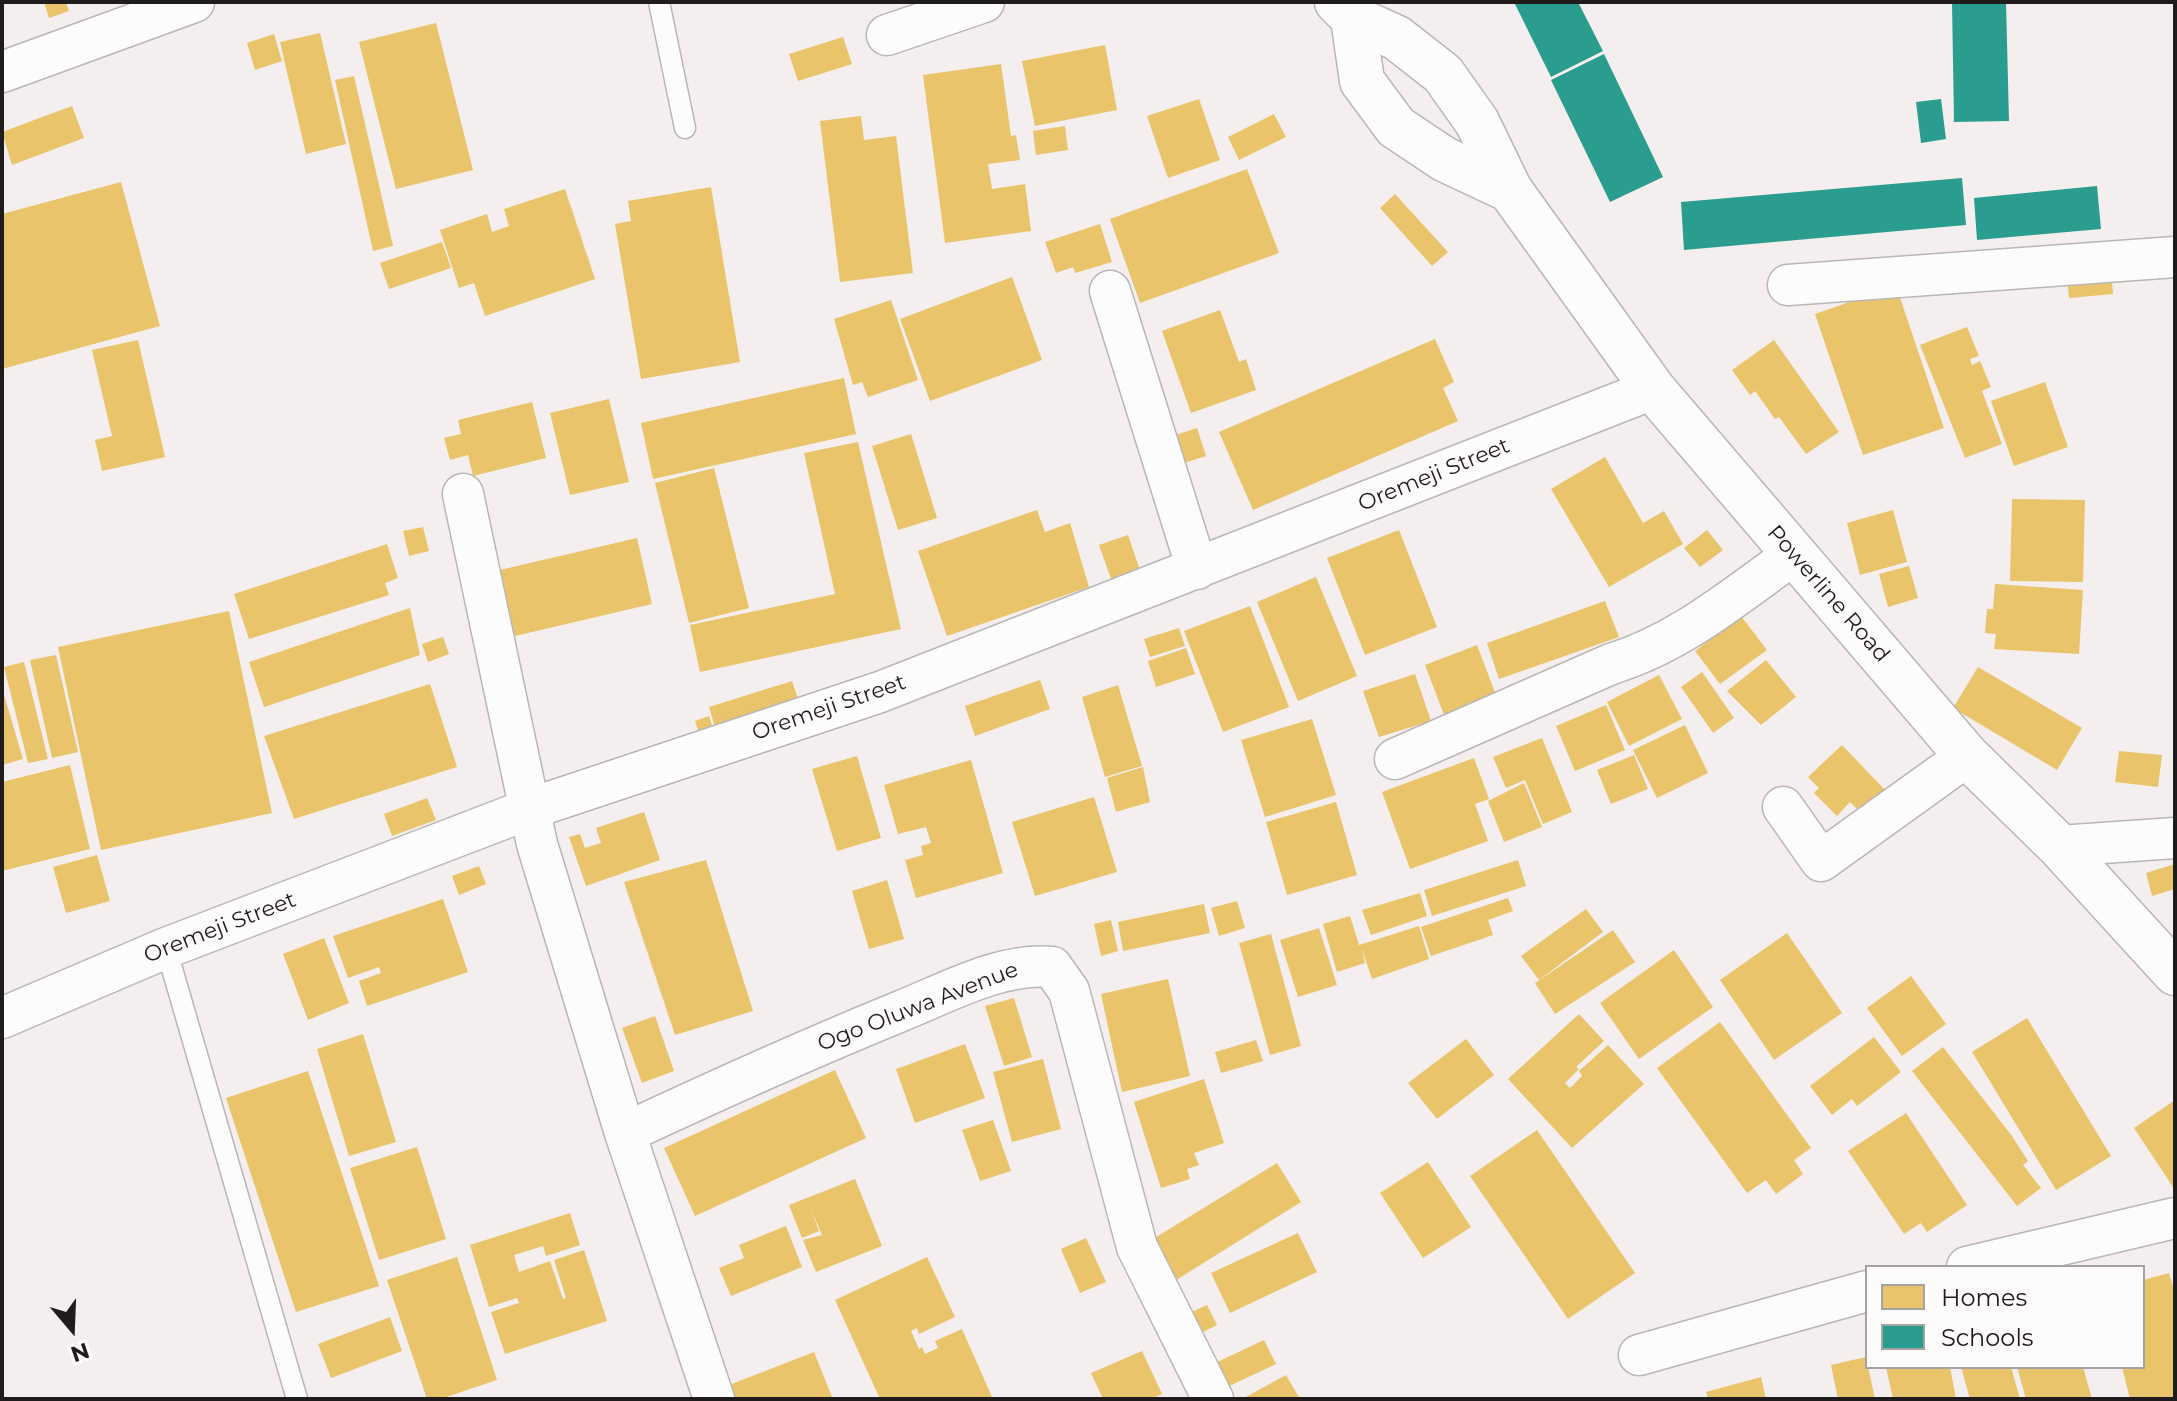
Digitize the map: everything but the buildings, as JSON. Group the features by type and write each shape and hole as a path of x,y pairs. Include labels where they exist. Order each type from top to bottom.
{"street":[{"path":"2,72 194,2"},
{"path":"887,35 984,2"},
{"name":"Powerline Road","path":"1345,10 1362,81 1396,127 1444,159 1510,190"},
{"name":"Powerline Road","path":"1345,10 1397,38 1443,74 1477,122 1510,190 1653,389 1967,756 2059,846 2175,973"},
{"path":"1788,285 2175,257"},
{"path":"1110,291 1197,569"},
{"name":"Oremeji Street","path":"2,1018 166,948 529,809 880,692 1653,389"},
{"path":"463,494 529,809 625,1133 714,1399"},
{"path":"1395,759 1611,664 1647,653 1685,632 1793,555"},
{"path":"1783,807 1821,861 1967,756"},
{"path":"2059,846 2175,838"},
{"name":"Ogo Oluwa Avenue","path":"625,1133 797,1054 942,994 1025,964 1052,967 1069,991 1137,1247 1213,1399"},
{"path":"1975,1265 2175,1218"},
{"path":"1639,1355 1865,1292"}],"lane":[{"path":"659,2 685,128"},
{"path":"166,948 297,1399"}]}
